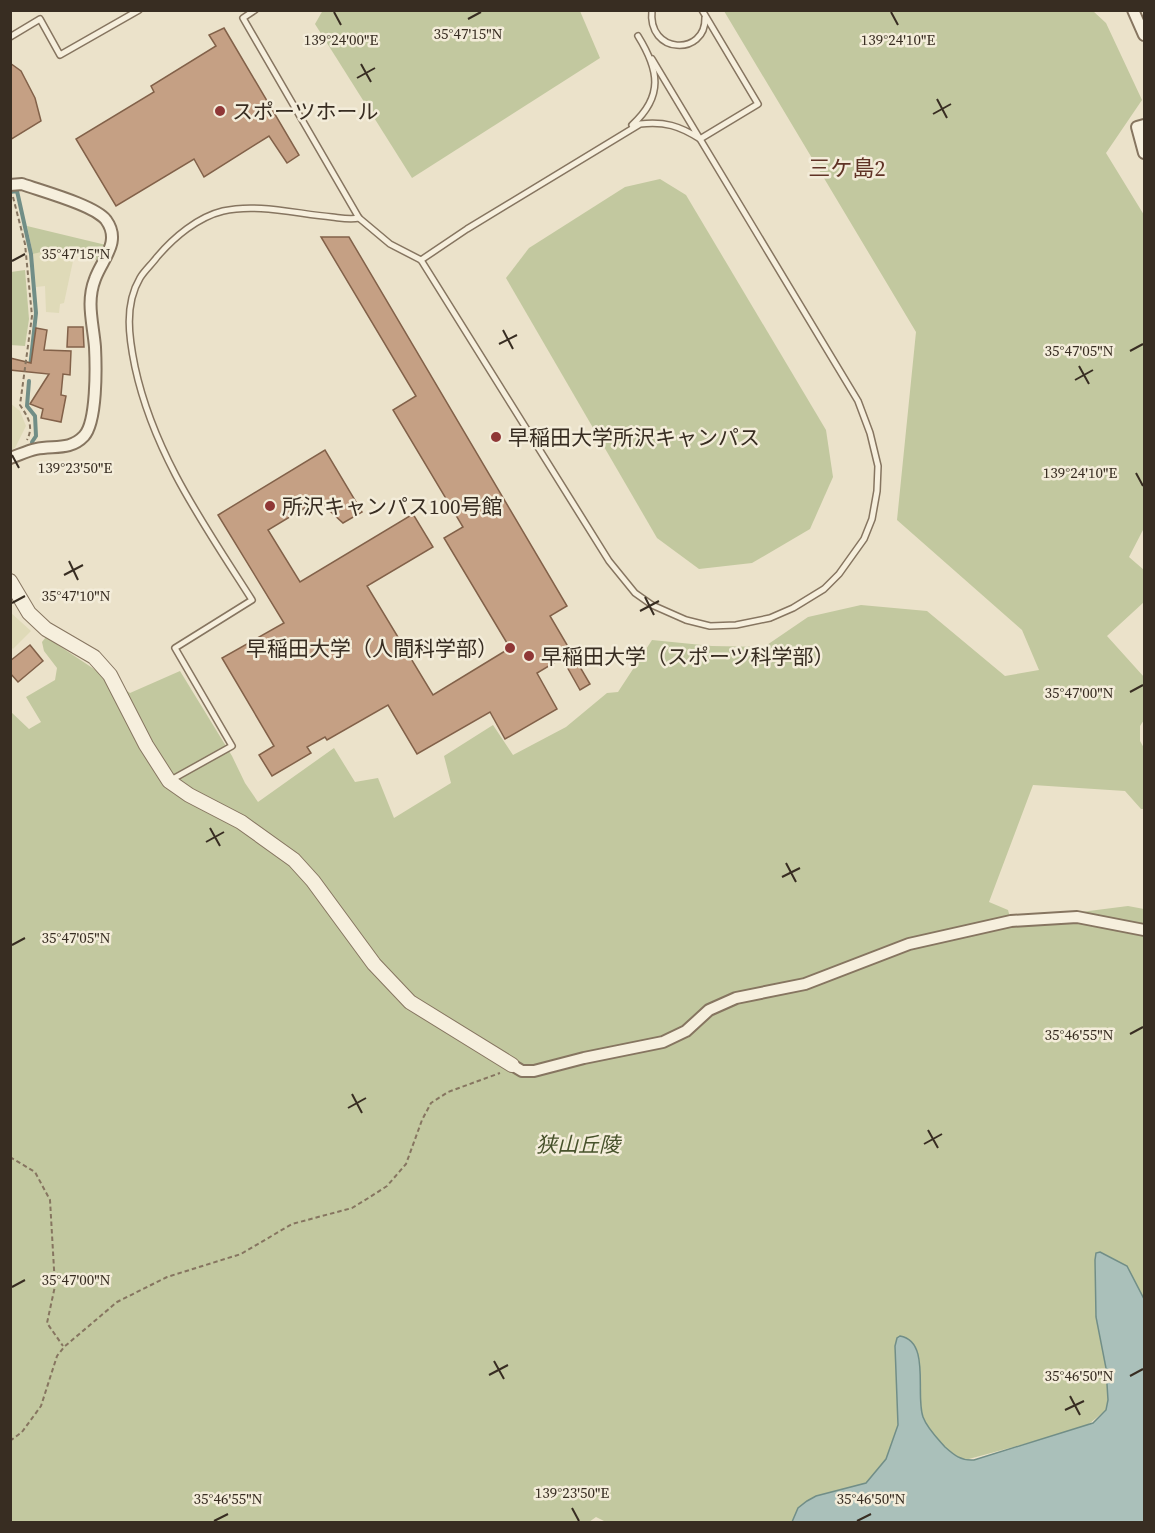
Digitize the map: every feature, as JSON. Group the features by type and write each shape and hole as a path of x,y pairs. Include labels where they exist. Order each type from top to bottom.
{"street":[{"path":"1133,10 1144,35"},
{"path":"1144,125 1137,127 1144,153"},
{"path":"10,458 26,452 74,444 84,436 92,422 94,347 90,312 91,293 97,273 111,248 113,237 106,220 95,212 22,184 11,189"},
{"path":"10,581 29,613 46,628 94,657 110,675 146,745 169,781 189,795 241,822 294,860 313,881 374,964 410,1002 522,1071 534,1071 663,1042 686,1031 709,1010 736,998 805,984 909,944 1011,921 1077,917 1144,930"}],"lane":[{"path":"10,38 40,19 60,55 139,10"},
{"path":"255,10 243,18 359,218 390,244 421,260 532,434 589,531 622,580 652,605 686,620 710,626 736,625 770,618 824,589 852,558 872,519 878,466 870,433 858,401 638,36"},
{"path":"652,10 651,20 654,30 662,41 673,46 686,45 702,33 705,16"},
{"path":"700,139 758,104 702,10"},
{"path":"421,260 629,128 646,112 652,99 656,74 652,59"},
{"path":"629,128 640,124 667,123 684,128 700,139"},
{"path":"169,781 232,746 175,648 252,600 178,483 157,440 142,400 131,347 130,309 134,293 140,278 177,237 192,226 222,212 252,209 359,218"}],"path":[{"path":"11,189 25,244 31,293 32,316 20,405 29,419 26,452"},
{"path":"10,1441 22,1432 41,1407 57,1356 64,1347 117,1302 167,1277 241,1254 292,1224 352,1208 387,1186 406,1164 422,1120 432,1103 448,1092 499,1073 512,1065"},
{"path":"10,1157 35,1172 51,1200 55,1286 47,1323 64,1347"}],"shaded area":[{"path":"50,250 71,257 73,261 64,303 60,304 59,313 46,312 45,286 36,287 33,254"},
{"path":"10,403 20,411 26,426 15,448 11,450"},
{"path":"10,612 31,631 13,649 11,647"}],"green space":[{"path":"323,10 580,11 600,58 412,178 315,24"},
{"name":"狭山丘陵","path":"724,11 1093,11 1106,23 1142,100 1106,153 1144,215 1144,528 1129,557 1144,570 1144,602 1107,636 1144,677 1144,720 1140,726 1140,741 1144,748 1144,809 1141,809 1125,791 1033,785 989,902 1008,910 1011,921 1128,906 1144,909 1144,1299 1127,1266 1100,1252 1095,1260 1096,1317 1106,1368 1108,1400 1106,1410 1084,1428 965,1460 940,1443 926,1424 921,1407 919,1359 910,1341 900,1336 895,1346 898,1425 886,1459 866,1483 816,1496 798,1508 792,1522 606,1522 596,1517 589,1522 11,1522 10,711 29,729 41,722 26,697 55,680 57,668 44,651 42,642 46,637 130,693 180,671 258,802 334,748 355,782 378,778 394,818 451,783 444,756 493,725 513,755 566,727 607,693 618,692 652,640 712,646 764,647 808,617 861,605 927,611 1005,676 1039,670 1022,630 897,520 916,332"},
{"path":"660,179 686,195 826,430 833,477 810,529 752,563 699,569 657,538 506,278 529,248 625,187"},
{"path":"27,226 106,245 97,260 64,249 62,254 50,250 33,254"},
{"path":"25,270 29,319 25,346 10,345 11,272"}],"water":[{"path":"1100,1252 1127,1266 1144,1299 1144,1522 792,1522 798,1508 807,1501 816,1496 866,1483 886,1459 898,1425 895,1346 900,1336 910,1340 919,1358 923,1417 945,1447 958,1457 974,1460 1093,1423 1106,1410 1108,1400 1106,1368 1096,1317 1095,1260 1096,1253"}],"building":[{"path":"224,28 299,155 287,163 269,136 204,177 194,159 116,206 76,139 154,92 151,86 216,46 209,35"},
{"path":"10,63 21,71 35,98 41,121 10,140"},
{"name":"所沢キャンパス100号館","path":"321,237 349,237 567,606 550,616 590,684 580,690 562,658 537,673 557,709 505,739 490,712 417,754 388,705 327,740 325,737 307,747 311,753 272,776 259,755 274,746 222,658 284,623 218,515 325,450 362,512 343,523 318,500 268,530 300,582 413,514 433,547 367,586 433,695 510,648 444,538 463,527 393,410 416,396"},
{"path":"68,327 83,327 84,347 67,347"},
{"path":"36,328 47,330 44,350 71,351 70,375 63,374 61,395 66,396 61,422 41,418 43,409 30,404 49,374 10,370 10,358 31,363"},
{"path":"30,645 43,661 18,682 10,673 10,661"}],"waterway":[{"path":"10,192 17,191 31,254 36,313 30,368"},
{"path":"29,381 27,406 35,416 36,436 32,442"}],"place":[{"name":"スポーツホール","path":"220,111"},
{"name":"早稲田大学所沢キャンパス","path":"496,437"},
{"name":"所沢キャンパス100号館","path":"270,506"},
{"name":"早稲田大学（人間科学部）","path":"510,648"},
{"name":"早稲田大学（スポーツ科学部）","path":"529,656"}],"district":[{"name":"三ケ島2","path":"847,168"}]}
